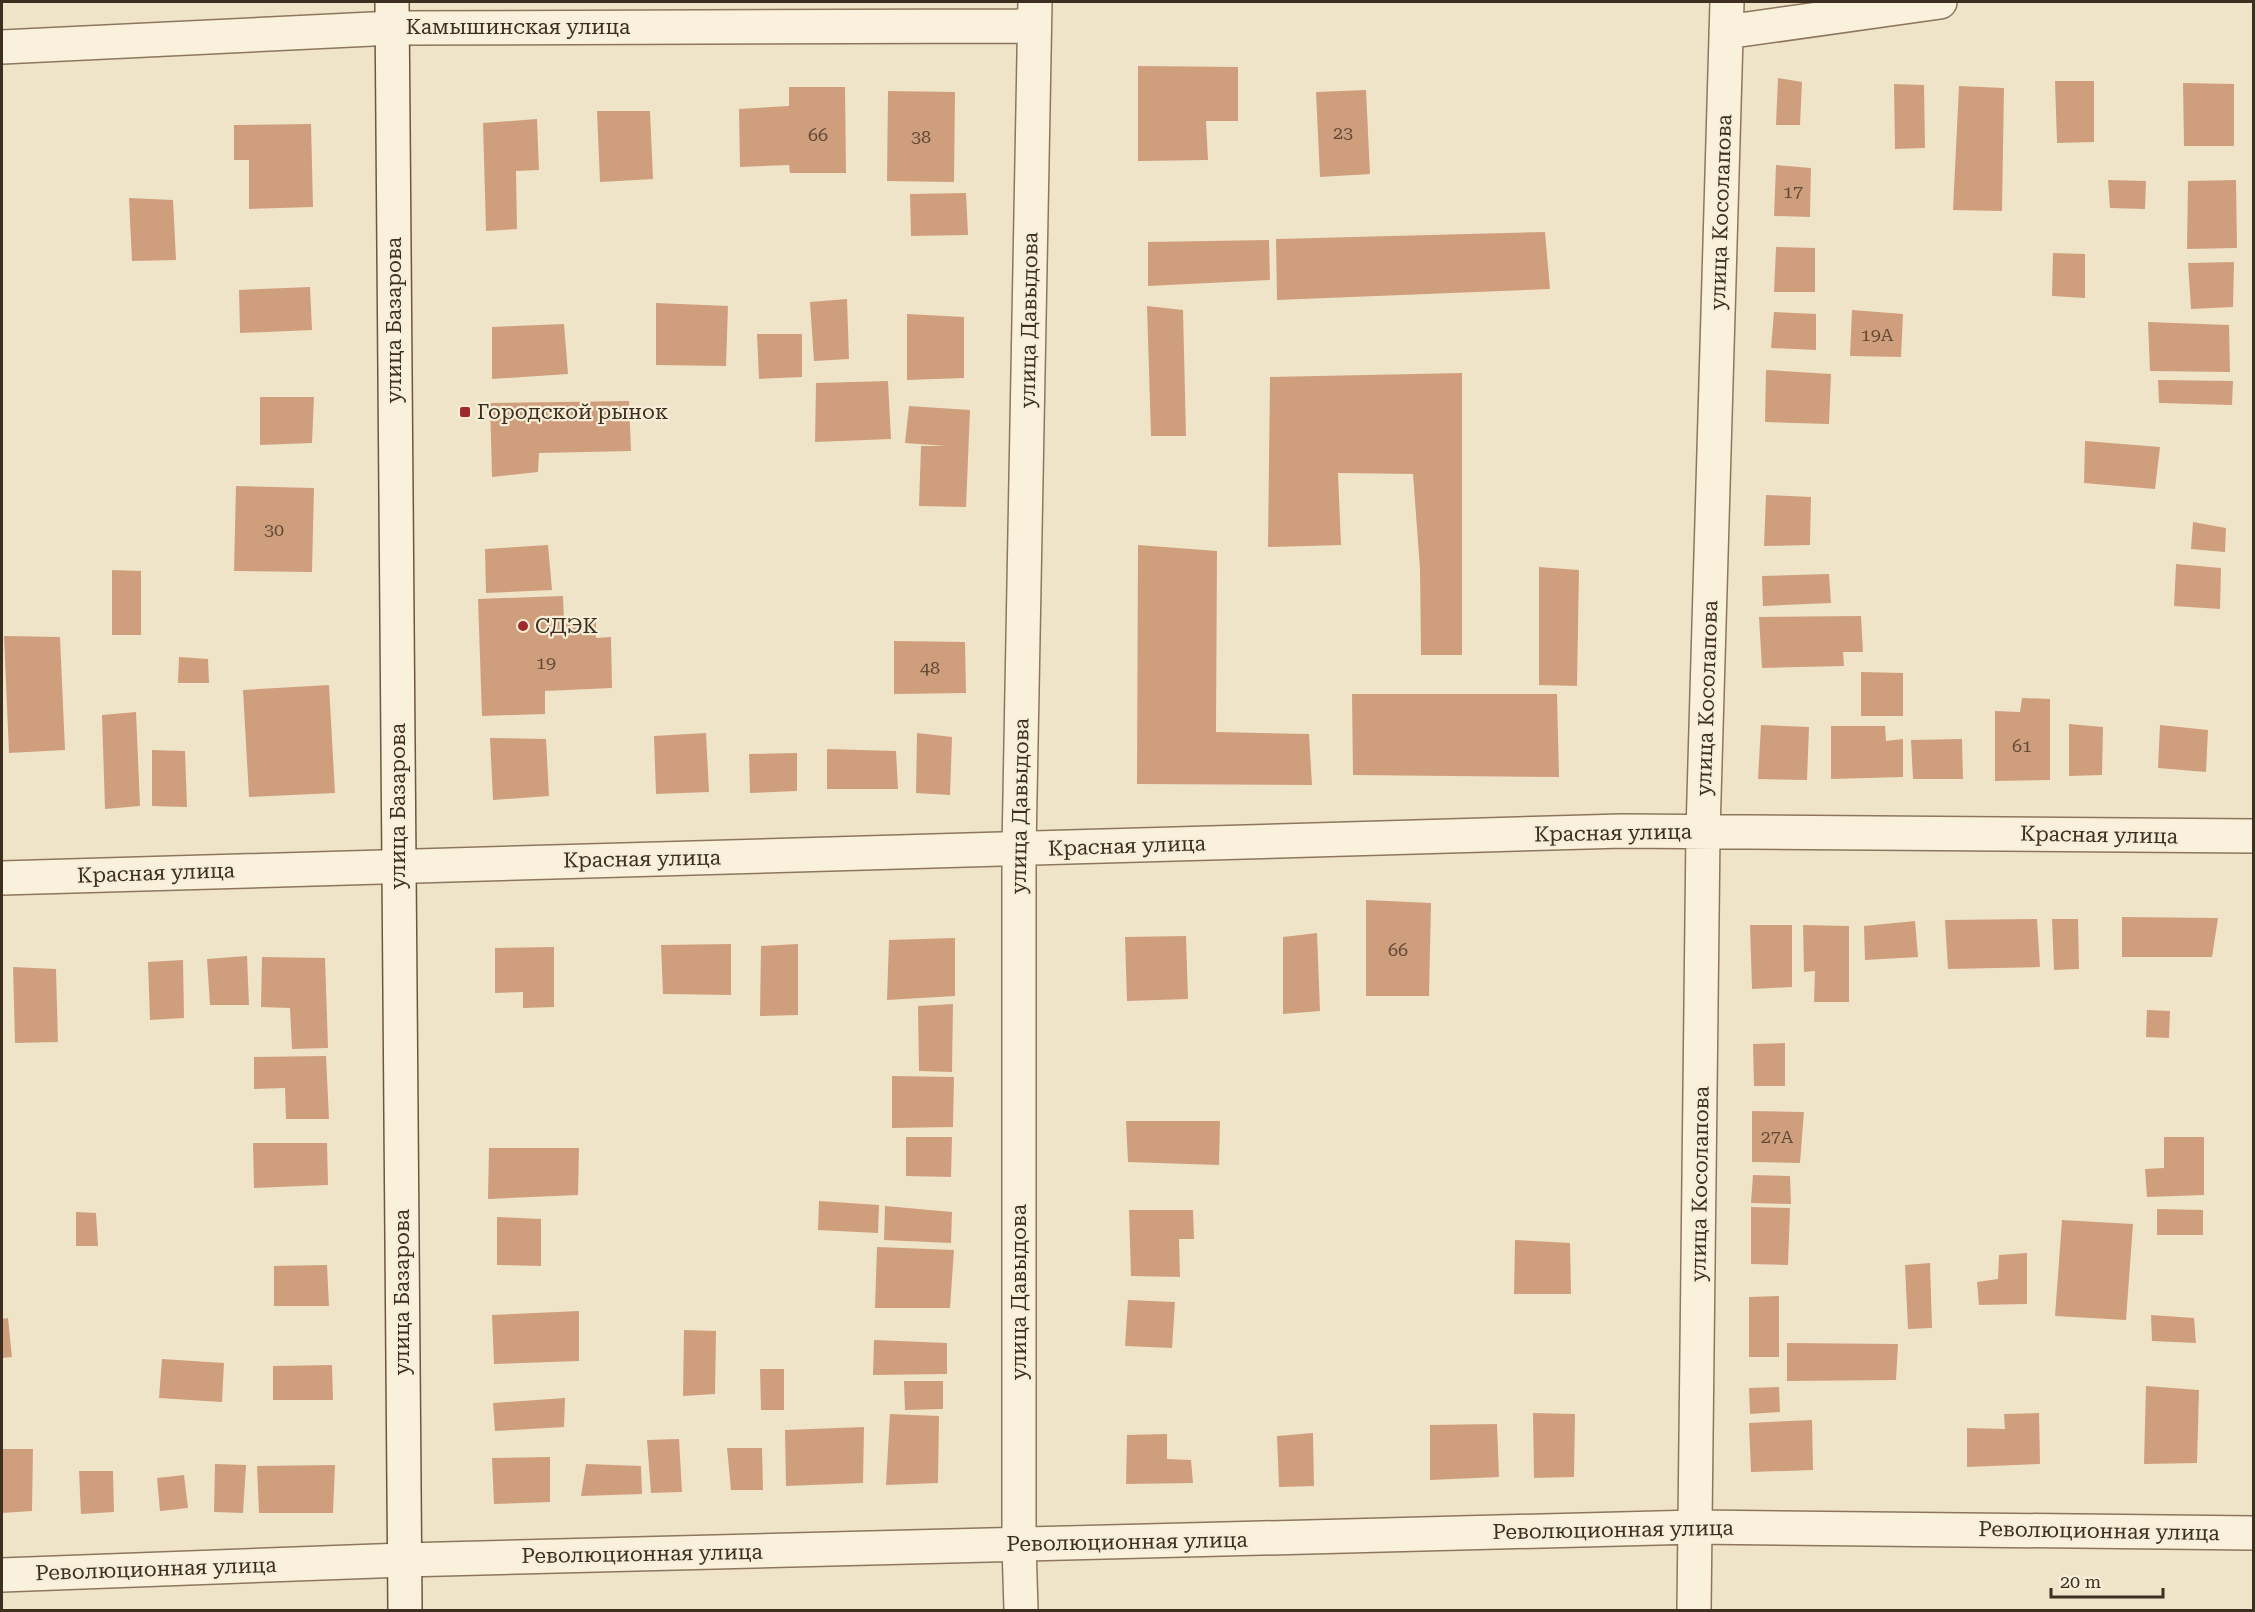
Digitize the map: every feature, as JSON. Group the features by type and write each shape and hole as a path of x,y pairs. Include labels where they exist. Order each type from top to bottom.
{"street":[{"path":"1726,17 1940,2"},
{"name":"Камышинская улица","path":"2,47 392,15 1034,14"},
{"name":"улица Давыдова","path":"1021,1611 1019,1545 1019,849 1034,14"},
{"name":"улица Базарова","path":"392,15 405,1611"},
{"name":"улица Косолапова","path":"1694,1611 1704,832 1726,17"},
{"name":"Красная улица","path":"2,878 1623,831 2253,836"},
{"name":"Революционная улица","path":"2,1575 404,1560 1696,1527 2253,1533"}],"building":[{"path":"1138,66 1238,67 1238,121 1206,121 1208,160 1138,161"},
{"path":"1778,78 1802,82 1800,125 1776,125"},
{"path":"2055,81 2094,81 2094,142 2057,143"},
{"path":"2183,83 2234,84 2234,146 2184,146"},
{"path":"1894,84 1924,85 1925,148 1895,149"},
{"path":"1959,86 2004,88 2002,211 1953,210"},
{"path":"789,87 845,87 846,173 790,173 789,165 740,167 739,109 789,106"},
{"path":"1366,90 1370,174 1320,177 1316,92"},
{"path":"888,91 955,92 954,182 887,181"},
{"path":"597,111 650,111 653,179 600,182"},
{"path":"537,119 539,170 516,171 517,229 486,231 483,123"},
{"path":"311,124 313,207 249,209 249,160 234,160 234,125"},
{"path":"1776,165 1811,168 1810,217 1774,216"},
{"path":"2108,180 2146,181 2145,209 2110,208"},
{"path":"2236,180 2237,248 2187,249 2188,181"},
{"path":"966,193 968,235 911,236 910,194"},
{"path":"129,198 173,200 176,260 132,261"},
{"path":"1545,232 1550,289 1277,300 1276,239"},
{"path":"1269,240 1270,280 1148,286 1148,242"},
{"path":"1776,247 1815,248 1815,292 1774,292"},
{"path":"2053,253 2085,254 2085,298 2052,296"},
{"path":"2234,262 2233,307 2191,309 2188,263"},
{"path":"310,287 312,330 240,333 239,290"},
{"path":"847,299 849,359 814,361 810,302"},
{"path":"656,303 728,306 726,366 656,365"},
{"path":"1147,306 1183,310 1186,436 1151,436"},
{"path":"1852,310 1903,314 1901,357 1850,356"},
{"path":"1774,312 1816,314 1816,350 1771,348"},
{"path":"907,314 964,317 964,378 907,380"},
{"path":"2148,322 2229,325 2230,372 2150,371"},
{"path":"564,324 568,374 492,379 492,327"},
{"path":"757,334 802,334 802,377 759,379"},
{"path":"1766,370 1831,374 1829,424 1765,422"},
{"path":"1462,373 1462,655 1421,655 1420,569 1413,474 1338,473 1341,545 1268,547 1270,377"},
{"path":"2158,380 2233,381 2232,405 2159,403"},
{"path":"888,381 891,439 815,442 816,383"},
{"path":"260,397 314,397 312,443 260,445"},
{"path":"629,401 631,451 539,453 538,472 492,477 490,403"},
{"path":"909,406 970,410 966,507 919,506 921,446 946,446 905,443"},
{"path":"2085,441 2160,447 2155,489 2084,483"},
{"path":"236,486 314,488 312,572 234,571"},
{"path":"1766,495 1811,497 1810,545 1764,546"},
{"path":"2193,522 2226,528 2225,552 2191,549"},
{"path":"548,545 552,590 486,593 485,549"},
{"path":"1138,545 1217,551 1216,732 1309,734 1312,785 1137,784"},
{"path":"2176,564 2221,568 2220,609 2174,606"},
{"path":"1539,567 1579,570 1577,686 1539,685"},
{"path":"112,570 141,571 141,635 112,635"},
{"path":"1829,574 1831,603 1763,606 1762,576"},
{"path":"563,596 564,623 596,622 596,638 611,637 612,688 545,691 545,714 482,716 478,599"},
{"path":"1861,616 1863,652 1843,652 1844,666 1762,668 1759,617"},
{"path":"4,636 60,637 65,750 9,753"},
{"path":"894,641 965,642 966,693 894,694"},
{"path":"179,657 208,659 209,683 178,683"},
{"path":"1861,672 1903,673 1903,716 1861,716"},
{"path":"329,685 335,793 249,797 243,690"},
{"path":"1352,694 1557,694 1559,777 1353,775"},
{"path":"2022,698 2050,699 2050,780 1995,781 1995,711 2020,712"},
{"path":"136,712 140,806 105,809 102,715"},
{"path":"2069,724 2103,727 2102,775 2069,776"},
{"path":"1761,725 1809,727 1807,780 1758,779"},
{"path":"2160,725 2208,730 2206,772 2158,768"},
{"path":"1831,726 1885,726 1886,741 1903,739 1903,777 1831,779"},
{"path":"706,733 709,792 656,794 654,736"},
{"path":"917,733 952,737 950,795 916,793"},
{"path":"490,738 546,739 549,796 493,800"},
{"path":"1962,739 1963,779 1913,779 1911,740"},
{"path":"827,749 896,751 898,789 827,789"},
{"path":"152,750 185,751 187,807 152,806"},
{"path":"797,753 797,791 750,793 749,754"},
{"path":"1366,900 1431,903 1429,996 1366,996"},
{"path":"2122,917 2218,918 2212,957 2122,957"},
{"path":"2037,919 2040,967 1948,969 1945,920"},
{"path":"2052,919 2078,919 2079,969 2054,970"},
{"path":"1915,921 1918,957 1865,960 1864,926"},
{"path":"1750,925 1792,925 1792,987 1752,989"},
{"path":"1803,925 1849,926 1849,1002 1814,1002 1815,971 1804,972"},
{"path":"1317,933 1320,1011 1283,1014 1283,937"},
{"path":"1186,936 1188,999 1127,1001 1125,937"},
{"path":"955,938 955,996 887,1000 889,940"},
{"path":"731,944 731,995 663,994 661,945"},
{"path":"798,944 798,1015 760,1016 761,946"},
{"path":"554,947 554,1007 523,1008 523,992 495,993 495,948"},
{"path":"247,956 249,1005 210,1005 207,959"},
{"path":"262,957 325,958 328,1048 292,1049 290,1008 261,1007"},
{"path":"183,960 184,1018 150,1020 148,962"},
{"path":"13,967 56,969 58,1042 15,1043"},
{"path":"953,1004 952,1072 919,1071 918,1006"},
{"path":"2147,1010 2170,1011 2169,1038 2146,1037"},
{"path":"1785,1043 1785,1086 1754,1086 1753,1044"},
{"path":"326,1056 329,1119 286,1119 285,1088 254,1089 254,1057"},
{"path":"892,1076 954,1077 953,1127 892,1128"},
{"path":"1752,1111 1804,1112 1800,1163 1752,1162"},
{"path":"1126,1121 1220,1121 1219,1165 1128,1162"},
{"path":"906,1137 952,1137 951,1177 906,1176"},
{"path":"2164,1137 2204,1137 2204,1195 2147,1197 2145,1169 2164,1168"},
{"path":"253,1143 327,1143 328,1185 254,1188"},
{"path":"489,1148 579,1148 578,1195 488,1199"},
{"path":"1753,1175 1790,1176 1791,1204 1751,1203"},
{"path":"819,1201 879,1205 878,1233 818,1230"},
{"path":"885,1206 952,1212 951,1243 884,1240"},
{"path":"1751,1207 1790,1208 1788,1265 1751,1264"},
{"path":"2157,1209 2203,1210 2203,1235 2157,1235"},
{"path":"1129,1210 1193,1210 1194,1239 1179,1239 1180,1277 1131,1276"},
{"path":"76,1212 96,1213 98,1246 76,1246"},
{"path":"497,1217 541,1219 541,1266 497,1265"},
{"path":"2062,1220 2133,1224 2126,1320 2055,1316"},
{"path":"1515,1240 1570,1243 1571,1294 1514,1294"},
{"path":"877,1247 954,1250 950,1308 875,1308"},
{"path":"2027,1253 2027,1304 1979,1305 1977,1282 1998,1279 1999,1255"},
{"path":"1930,1263 1932,1328 1908,1329 1905,1265"},
{"path":"327,1265 329,1306 274,1306 274,1266"},
{"path":"1779,1296 1779,1357 1749,1357 1749,1297"},
{"path":"1128,1300 1175,1302 1172,1348 1125,1346"},
{"path":"579,1311 579,1361 494,1364 492,1315"},
{"path":"2151,1315 2194,1318 2196,1343 2152,1341"},
{"path":"8,1318 12,1357 2,1358 2,1319"},
{"path":"684,1330 716,1331 715,1394 683,1396"},
{"path":"874,1340 947,1343 947,1374 873,1375"},
{"path":"1787,1343 1898,1344 1896,1380 1787,1381"},
{"path":"162,1359 224,1363 222,1402 159,1398"},
{"path":"332,1365 333,1400 273,1400 273,1366"},
{"path":"760,1369 784,1369 784,1410 761,1410"},
{"path":"904,1381 943,1381 943,1409 905,1410"},
{"path":"2146,1386 2199,1390 2197,1463 2144,1464"},
{"path":"1779,1387 1780,1412 1750,1414 1749,1388"},
{"path":"565,1398 564,1427 495,1431 493,1403"},
{"path":"1533,1413 1575,1414 1574,1477 1534,1478"},
{"path":"2039,1413 2040,1464 1967,1467 1967,1428 2005,1429 2004,1414"},
{"path":"890,1414 939,1416 938,1483 886,1485"},
{"path":"1812,1420 1813,1470 1751,1472 1749,1423"},
{"path":"1497,1424 1499,1477 1430,1480 1430,1425"},
{"path":"864,1427 863,1483 786,1486 785,1430"},
{"path":"1313,1433 1314,1486 1279,1487 1277,1436"},
{"path":"1167,1434 1167,1459 1191,1460 1193,1483 1126,1484 1127,1435"},
{"path":"679,1439 682,1492 651,1493 647,1440"},
{"path":"727,1448 762,1448 763,1490 731,1490"},
{"path":"2,1449 33,1449 32,1511 2,1513"},
{"path":"550,1457 550,1502 494,1504 492,1458"},
{"path":"215,1464 246,1465 243,1513 214,1512"},
{"path":"586,1464 641,1466 642,1494 581,1496"},
{"path":"335,1465 333,1513 259,1513 257,1466"},
{"path":"79,1471 113,1471 114,1512 81,1514"},
{"path":"184,1475 188,1508 160,1511 157,1478"}],"place":[{"name":"Городской рынок","path":"465,412"},
{"name":"СДЭК","path":"523,626"}]}
